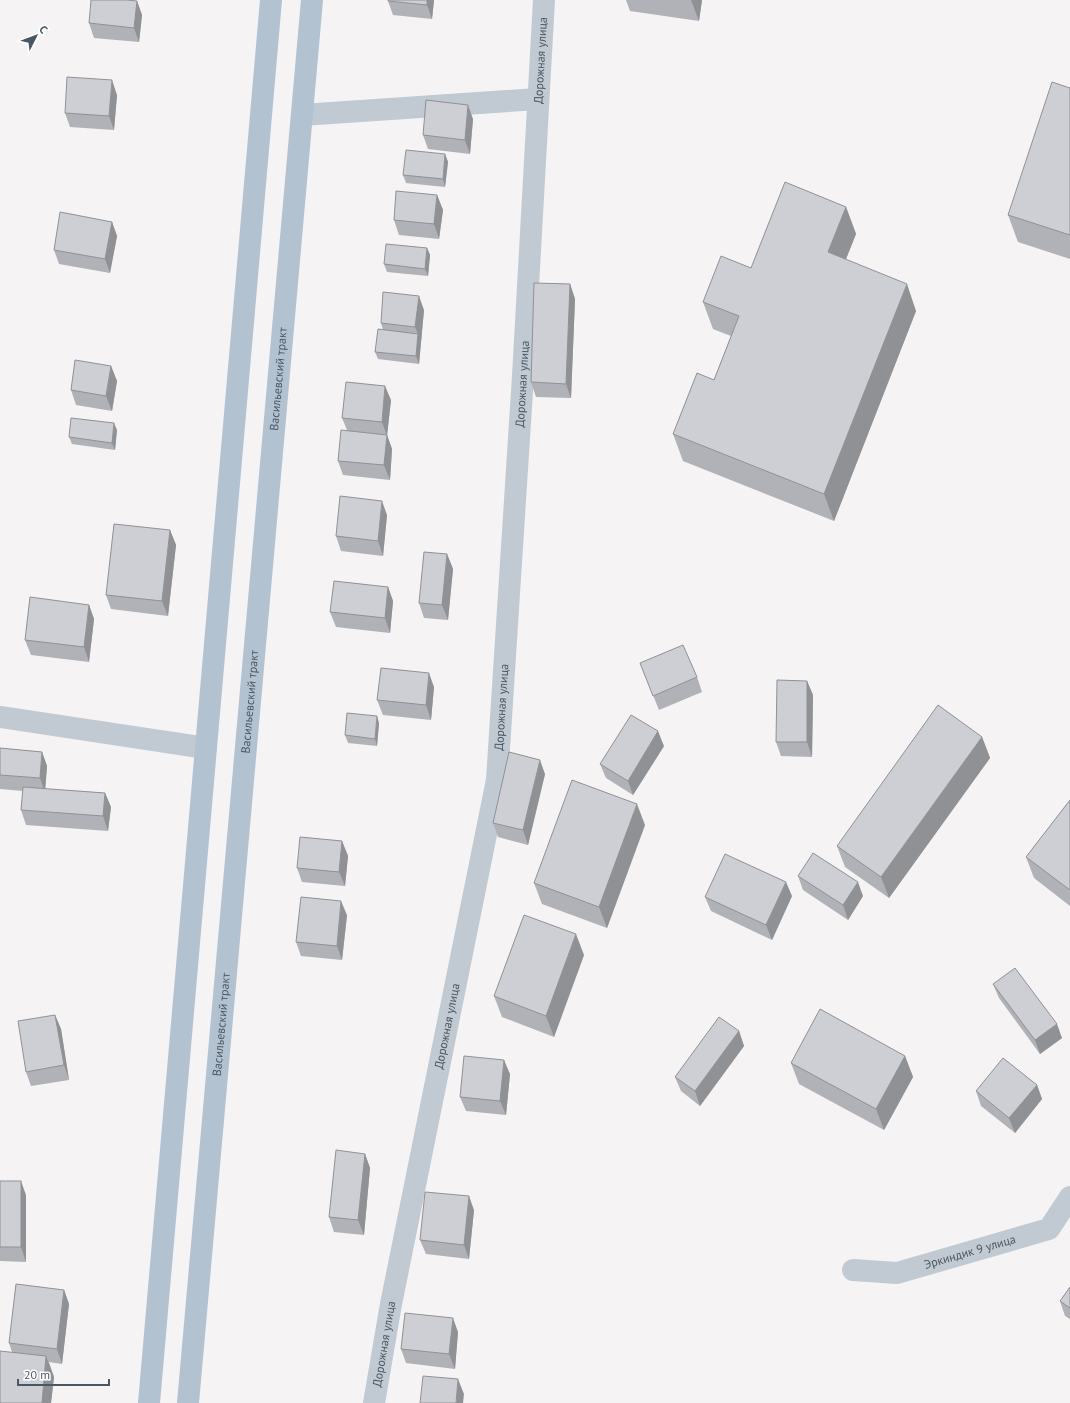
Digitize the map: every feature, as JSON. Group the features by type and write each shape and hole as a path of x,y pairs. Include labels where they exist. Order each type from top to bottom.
{"main road":[{"path":"149,1403 271,0"},
{"name":"Васильевский тракт","path":"188,1403 312,0"}],"street":[{"name":"Дорожная улица","path":"374,1403 391,1304 497,780 523,376 544,0"},
{"path":"302,114 538,99"},
{"path":"0,717 206,748"},
{"name":"Эркиндик 9 улица","path":"853,1270 897,1273 1049,1229 1070,1197"}],"building":[{"path":"91,0 137,1 134,28 89,23"},
{"path":"427,0 427,5 388,1"},
{"path":"67,77 112,80 109,116 65,113"},
{"path":"1052,82 1070,88 1070,235 1008,215"},
{"path":"426,100 468,105 465,140 423,135"},
{"path":"406,150 445,154 443,179 403,175"},
{"path":"785,182 846,207 828,252 907,284 824,494 673,434 697,373 714,380 739,316 703,302 721,256 751,268"},
{"path":"396,191 437,195 434,224 394,220"},
{"path":"60,212 112,222 105,259 54,250"},
{"path":"386,244 427,248 425,269 384,264"},
{"path":"534,283 570,284 566,384 531,382"},
{"path":"383,292 419,296 415,327 381,323"},
{"path":"378,329 418,334 416,356 375,352"},
{"path":"75,360 111,366 106,396 71,390"},
{"path":"346,382 385,386 382,422 342,418"},
{"path":"71,418 114,423 112,443 69,437"},
{"path":"341,430 387,435 384,465 338,461"},
{"path":"340,496 382,501 378,541 336,536"},
{"path":"114,524 170,530 162,601 106,595"},
{"path":"424,552 447,554 442,605 419,603"},
{"path":"334,581 388,587 385,618 330,612"},
{"path":"30,597 89,605 84,647 25,640"},
{"path":"683,645 697,677 653,696 640,663"},
{"path":"381,668 429,673 426,705 377,700"},
{"path":"777,680 807,681 807,742 776,742"},
{"path":"938,705 982,737 881,877 837,846"},
{"path":"347,713 377,716 375,739 345,735"},
{"path":"631,715 658,731 628,781 600,764"},
{"path":"0,748 42,752 40,778 0,775"},
{"path":"509,752 540,760 523,830 493,823"},
{"path":"572,780 637,804 599,907 534,883"},
{"path":"23,787 105,793 103,816 21,810"},
{"path":"1070,800 1070,890 1026,857"},
{"path":"300,837 342,841 339,872 297,868"},
{"path":"813,853 858,882 843,905 798,876"},
{"path":"725,854 786,882 766,925 705,897"},
{"path":"301,897 341,901 337,946 296,942"},
{"path":"524,915 576,934 546,1016 494,996"},
{"path":"1015,968 1057,1024 1035,1040 993,984"},
{"path":"820,1009 905,1056 876,1109 791,1063"},
{"path":"55,1015 64,1065 26,1072 18,1021"},
{"path":"719,1017 739,1031 695,1091 675,1077"},
{"path":"464,1056 504,1060 500,1101 460,1097"},
{"path":"1003,1058 1037,1085 1009,1118 976,1091"},
{"path":"336,1150 365,1154 358,1220 329,1217"},
{"path":"0,1181 21,1181 21,1247 0,1247"},
{"path":"425,1192 469,1196 464,1245 420,1240"},
{"path":"16,1284 64,1290 57,1349 9,1343"},
{"path":"1070,1287 1070,1308 1060,1301"},
{"path":"405,1313 453,1318 449,1354 401,1349"},
{"path":"0,1351 46,1356 42,1403 0,1403"},
{"path":"423,1376 458,1379 456,1403 420,1403"}]}
